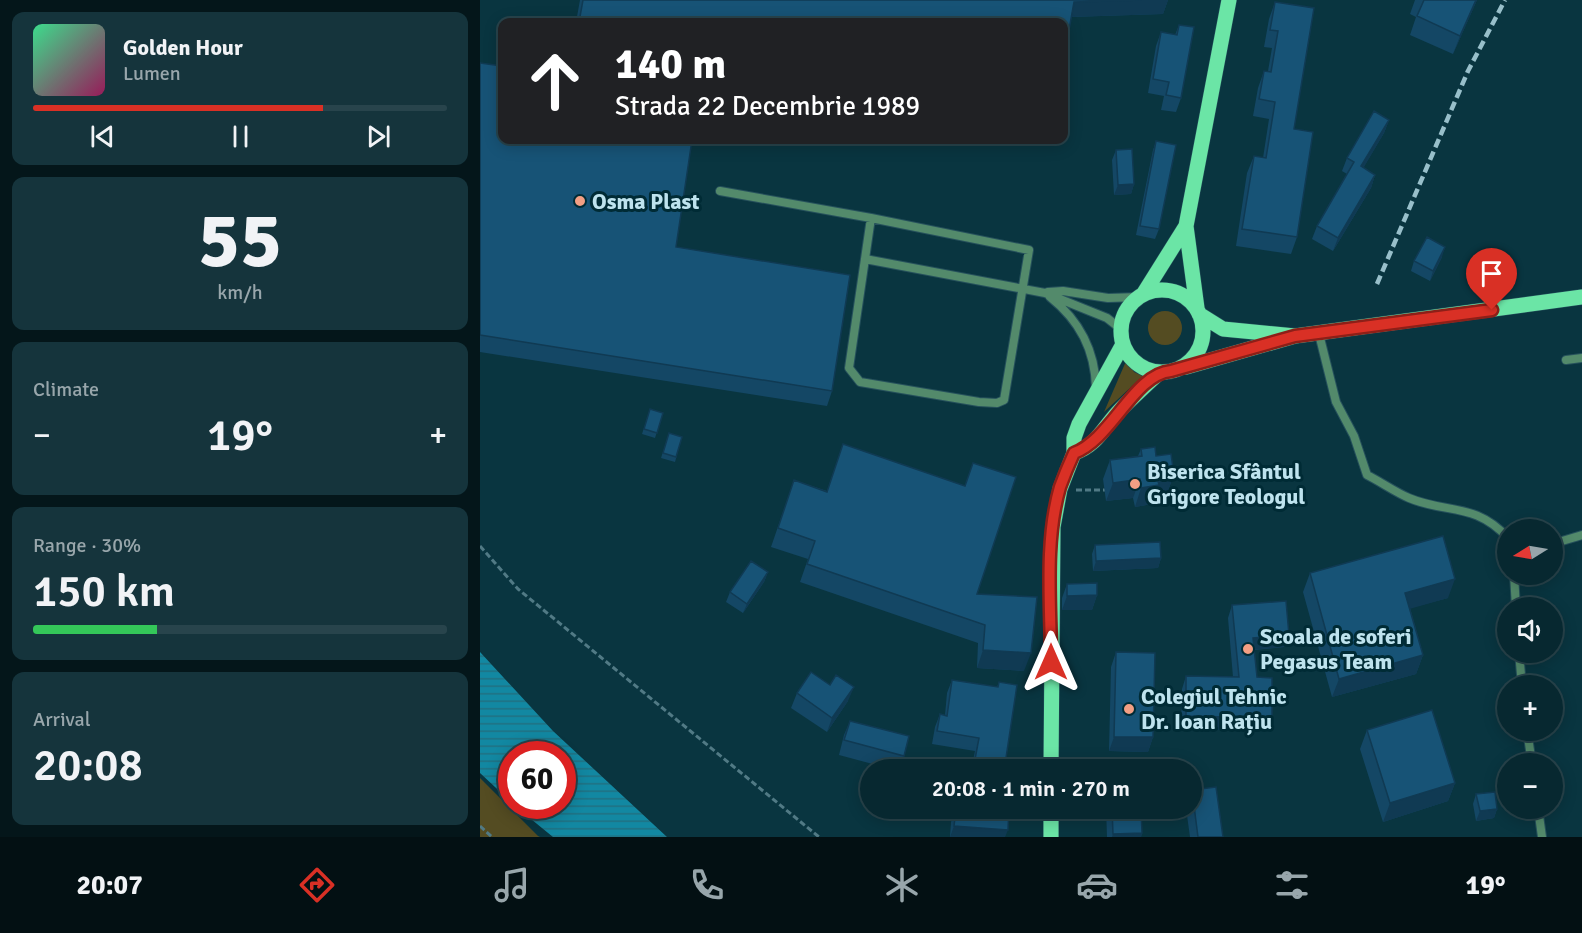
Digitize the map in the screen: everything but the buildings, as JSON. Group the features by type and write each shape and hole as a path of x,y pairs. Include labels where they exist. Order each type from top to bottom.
{"main road":[{"path":"1074,453 1088,448 1099,438 1119,410 1166,372 1184,366 1196,355 1202,342 1202,322 1198,311 1186,226 1229,0"},
{"path":"1051,759 1051,571 1053,527 1060,489 1074,453 1077,431 1122,337 1128,307 1142,295 1186,226"},
{"path":"1142,295 1168,290 1180,294 1198,311 1223,329 1277,332 1295,336"},
{"path":"1122,337 1135,362 1146,369 1166,372 1295,336 1582,297"},
{"path":"1051,819 1051,837"}],"lane":[{"path":"720,192 871,218 1029,250 1005,400 979,402 860,382 849,368 871,218"},
{"path":"865,259 1045,293 1063,291 1108,298 1142,295"},
{"path":"1045,293 1107,318 1122,337"},
{"path":"1045,293 1067,311 1078,324 1090,347 1096,391"},
{"path":"1319,334 1336,402 1354,436 1367,475 1410,499 1462,509 1497,526"},
{"path":"1566,360 1582,358"},
{"path":"1563,541 1582,535"},
{"path":"1540,819 1542,837"}],"path":[{"path":"1060,489 1105,490"},
{"path":"480,546 518,589 819,837"},
{"path":"480,826 492,837"}],"shaded area":[{"path":"1165,311 1177,316 1182,328 1177,340 1165,345 1153,340 1148,328 1153,316"},
{"path":"1127,359 1134,372 1143,376 1104,412"},
{"path":"480,778 498,796 498,819 521,819 540,837 480,837"}],"water":[{"path":"480,652 564,741 498,741 498,790 480,773"},
{"path":"576,752 667,837 553,837 531,819 576,819"}],"railway":[{"path":"1377,284 1468,71 1505,0"}],"place":[{"name":"Osma Plast","path":"580,201"},
{"name":"Biserica Sfântul Grigore Teologul","path":"1135,484"},
{"name":"Scoala de soferi Pegasus Team","path":"1248,649"},
{"name":"Colegiul Tehnic Dr. Ioan Rațiu","path":"1129,709"}],"route":[{"path":"1051,662 1053,527 1060,489 1074,453 1088,448 1099,438 1119,410 1160,372 1171,371 1295,336 1492,310"}]}
